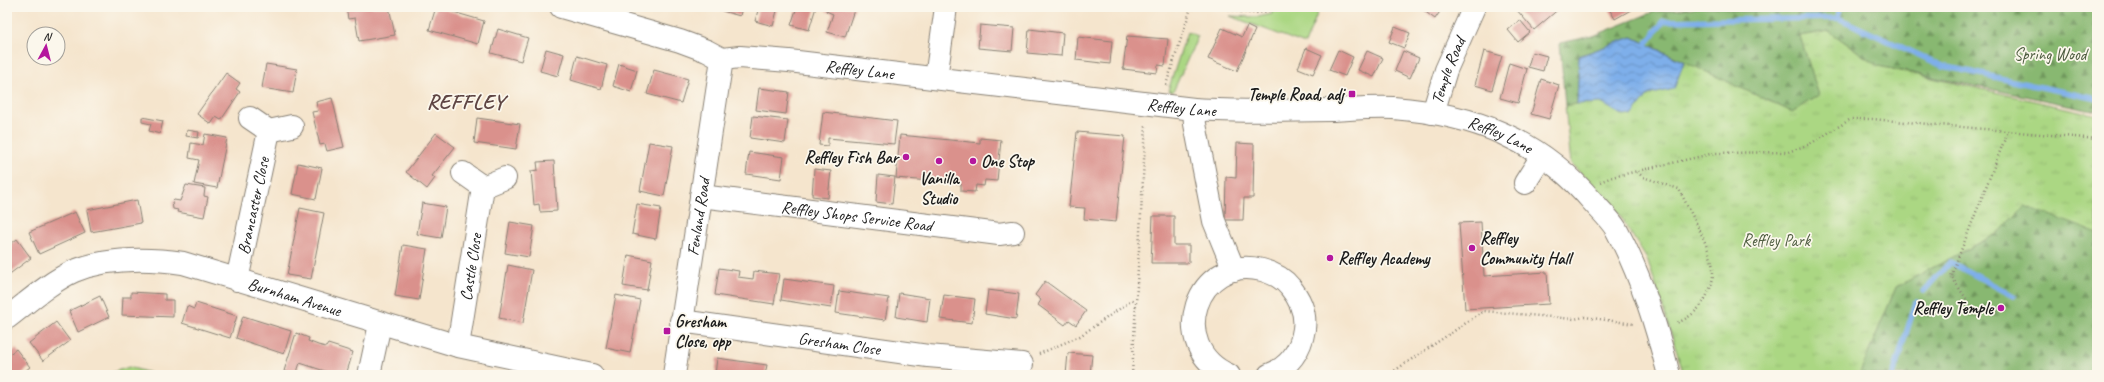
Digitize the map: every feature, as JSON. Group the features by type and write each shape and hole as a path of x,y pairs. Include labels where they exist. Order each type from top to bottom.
{"street":[{"path":"561,7 680,41 707,51 722,59"},
{"path":"936,78 946,7"},
{"name":"Temple Road","path":"1433,113 1446,70 1474,7"},
{"name":"Reffley Lane","path":"722,59 740,57 789,61 1194,109 1236,112 1392,108 1433,113 1476,122 1512,137 1542,156 1583,190 1615,228 1637,276 1656,327 1669,375"},
{"name":"Fenland Road","path":"674,375 722,59"},
{"path":"1194,109 1195,124 1214,221 1234,270"},
{"path":"250,118 269,131 292,126"},
{"name":"Brancaster Close","path":"237,280 269,131"},
{"path":"1525,183 1542,156"},
{"path":"463,173 483,187 505,178"},
{"name":"Castle Close","path":"458,346 483,187"},
{"name":"Reffley Shops Service Road","path":"701,196 999,234 1013,232"},
{"name":"Burnham Avenue","path":"7,318 47,287 75,271 124,259 154,259 183,263 380,324 458,346 592,375"},
{"path":"1229,375 1212,366 1205,358 1195,338 1194,316 1198,301 1206,287 1223,274 1234,270 1257,269 1279,277 1296,293 1301,304 1304,326 1298,349 1284,367 1269,375"},
{"name":"Gresham Close","path":"682,321 928,356 997,368 1022,364"},
{"path":"369,375 380,324"}],"path":[{"path":"1132,375 1146,116 1163,118 1164,92 1190,11 1194,7"},
{"path":"1221,7 1242,12 1260,14 1281,7"},
{"path":"1731,7 1795,9 1807,7"},
{"path":"1583,190 1612,177 1715,154 1788,152 1810,144 1851,120 1872,119 2097,139"},
{"path":"1997,310 1977,315 1951,276 2008,131"},
{"path":"1388,375 1484,311 1574,319 1585,317 1656,327 1680,322 1700,308 1710,290 1713,272 1710,257 1679,188 1643,177 1636,172"},
{"path":"1022,364 1080,336 1135,299"}],"green space":[{"path":"1271,7 1320,7 1305,44 1230,16 1258,17 1272,14"},
{"name":"Spring Wood","path":"1700,7 1722,7 1743,11 1819,9 1825,7 2097,7 2097,111 1878,66 1829,31 1800,36 1819,95 1792,112 1632,37 1577,104 1565,106 1560,43 1593,36 1653,12"},
{"name":"Reffley Park","path":"1829,31 1878,66 2097,115 2097,233 2025,206 1998,233 1896,287 1859,375 1684,375 1648,261 1611,201 1571,164 1565,106 1577,104 1579,56 1632,37 1792,112 1819,95 1800,36"},
{"path":"1187,32 1198,36 1173,92 1168,91"},
{"path":"2025,206 2097,232 2097,375 1859,375 1896,287 1998,233"},
{"path":"129,367 157,375 104,375"}],"water":[{"path":"1632,37 1684,62 1674,89 1648,95 1632,116 1620,114 1601,103 1577,104 1579,56"}],"building":[{"path":"346,7 389,7 395,35 359,41 355,18 348,19"},
{"path":"436,7 484,21 478,44 429,30"},
{"path":"723,7 742,7 740,16 722,11"},
{"path":"759,7 778,7 773,26 755,21"},
{"path":"797,7 816,7 809,30 791,25"},
{"path":"827,7 855,7 845,37 827,32 833,14 826,11"},
{"path":"1419,7 1443,7 1435,19"},
{"path":"1519,7 1561,7 1534,30 1516,9"},
{"path":"1608,7 1636,7 1615,19"},
{"path":"1520,20 1530,32 1518,42 1508,30"},
{"path":"980,25 1014,28 1012,51 978,48"},
{"path":"1247,26 1255,30 1237,71 1208,59 1222,28 1242,37"},
{"path":"1395,27 1410,33 1404,48 1389,42"},
{"path":"498,29 528,38 521,61 491,53"},
{"path":"1029,29 1063,33 1061,56 1027,53"},
{"path":"1127,36 1168,39 1165,66 1158,65 1157,73 1123,69"},
{"path":"1078,37 1112,41 1110,64 1076,60"},
{"path":"1306,48 1322,55 1313,74 1298,68"},
{"path":"546,49 564,54 558,76 540,71"},
{"path":"1338,50 1353,57 1345,76 1329,70"},
{"path":"1367,51 1383,58 1374,77 1358,70"},
{"path":"1403,51 1419,58 1410,78 1395,71"},
{"path":"1484,51 1502,56 1492,90 1475,85"},
{"path":"1532,52 1547,56 1543,71 1528,67"},
{"path":"577,56 607,65 601,89 571,80"},
{"path":"1509,63 1527,69 1518,103 1500,98"},
{"path":"266,64 297,69 293,93 262,88"},
{"path":"619,64 637,70 631,92 613,86"},
{"path":"654,70 688,79 681,103 647,94"},
{"path":"226,73 240,83 236,89 240,92 221,120 216,117 211,124 197,114"},
{"path":"1541,79 1559,85 1549,119 1531,114"},
{"path":"759,88 789,92 786,114 756,110"},
{"path":"332,98 344,147 327,151 325,144 320,145 312,112 318,111 316,102"},
{"path":"823,112 897,121 894,144 828,138 828,146 819,145"},
{"path":"753,116 788,120 785,143 750,138"},
{"path":"142,117 163,121 160,134 149,131 151,124 142,122"},
{"path":"477,118 520,124 516,149 474,143"},
{"path":"187,130 199,132 198,138 186,136"},
{"path":"1077,132 1125,136 1116,222 1084,219 1085,208 1069,207"},
{"path":"436,133 455,147 432,176 435,178 427,189 406,172"},
{"path":"205,134 227,138 217,188 194,184 199,160 189,158 191,143 203,145"},
{"path":"900,135 980,143 980,138 1001,140 997,181 985,180 984,186 976,185 975,192 961,191 961,184 896,178"},
{"path":"649,142 673,146 664,196 640,191"},
{"path":"1237,143 1254,144 1253,198 1244,198 1243,220 1225,220 1226,177 1236,178"},
{"path":"749,152 784,157 781,179 746,174"},
{"path":"554,161 557,211 540,212 539,204 534,205 531,171 538,170 537,162"},
{"path":"298,163 322,168 316,199 292,194"},
{"path":"814,169 831,171 828,198 812,196"},
{"path":"878,175 895,177 892,204 876,202"},
{"path":"186,185 205,188 204,196 208,197 204,217 177,212 178,210 173,209 172,202 174,200 180,201"},
{"path":"137,200 141,223 91,232 87,210"},
{"path":"422,203 446,207 441,238 417,234"},
{"path":"637,204 661,208 656,239 632,234"},
{"path":"300,208 324,213 311,279 287,275"},
{"path":"75,212 85,233 39,254 29,232"},
{"path":"1153,216 1174,216 1174,245 1189,245 1189,263 1151,263"},
{"path":"510,222 534,226 529,257 505,253"},
{"name":"Reffley Community Hall","path":"1481,222 1484,276 1547,272 1549,304 1465,309 1459,223"},
{"path":"17,239 31,258 7,276 7,247"},
{"path":"403,245 427,249 419,300 395,296"},
{"path":"628,255 652,260 647,290 623,286"},
{"path":"508,265 532,270 523,323 499,318"},
{"path":"719,268 739,271 738,277 753,279 754,271 779,274 774,304 715,295"},
{"path":"784,279 834,286 831,308 781,300"},
{"path":"1045,281 1086,311 1076,325 1069,320 1065,325 1038,305 1041,300 1035,295"},
{"path":"988,290 1019,294 1016,319 985,314"},
{"path":"839,291 889,298 885,320 836,313"},
{"path":"131,292 165,294 165,300 173,300 173,317 122,315 123,297 131,297"},
{"path":"899,293 930,298 927,322 896,317"},
{"path":"616,295 640,300 630,353 606,348"},
{"path":"944,295 975,299 972,323 940,319"},
{"path":"100,296 109,317 78,332 69,311"},
{"path":"196,303 237,316 230,338 182,323 187,306 194,309"},
{"path":"243,316 291,331 284,354 236,338"},
{"path":"56,322 70,341 43,361 29,343"},
{"path":"296,333 309,338 308,341 318,345 326,347 328,344 353,352 346,375 337,375 300,363 296,375 284,371"},
{"path":"16,349 30,367 20,375 7,375 7,356"},
{"path":"1068,353 1092,355 1090,375 1066,375"},
{"path":"717,358 767,365 765,375 715,375"}],"waterway":[{"path":"1838,18 1840,7"},
{"path":"1646,44 1664,21 1838,18 1943,66 2097,99"},
{"path":"1924,291 1950,262 2014,296"},
{"path":"1893,375 1916,302"}],"place":[{"name":"Temple Road, adj","path":"1352,94"},
{"name":"Reffley Fish Bar","path":"906,157"},
{"name":"Vanilla Studio","path":"939,161"},
{"name":"One Stop","path":"973,161"},
{"name":"Reffley Community Hall","path":"1472,248"},
{"name":"Reffley Academy","path":"1330,258"},
{"name":"Reffley Temple","path":"2001,308"},
{"name":"Gresham Close, opp","path":"667,331"}],"district":[{"name":"REFFLEY","path":"466,102"}]}
